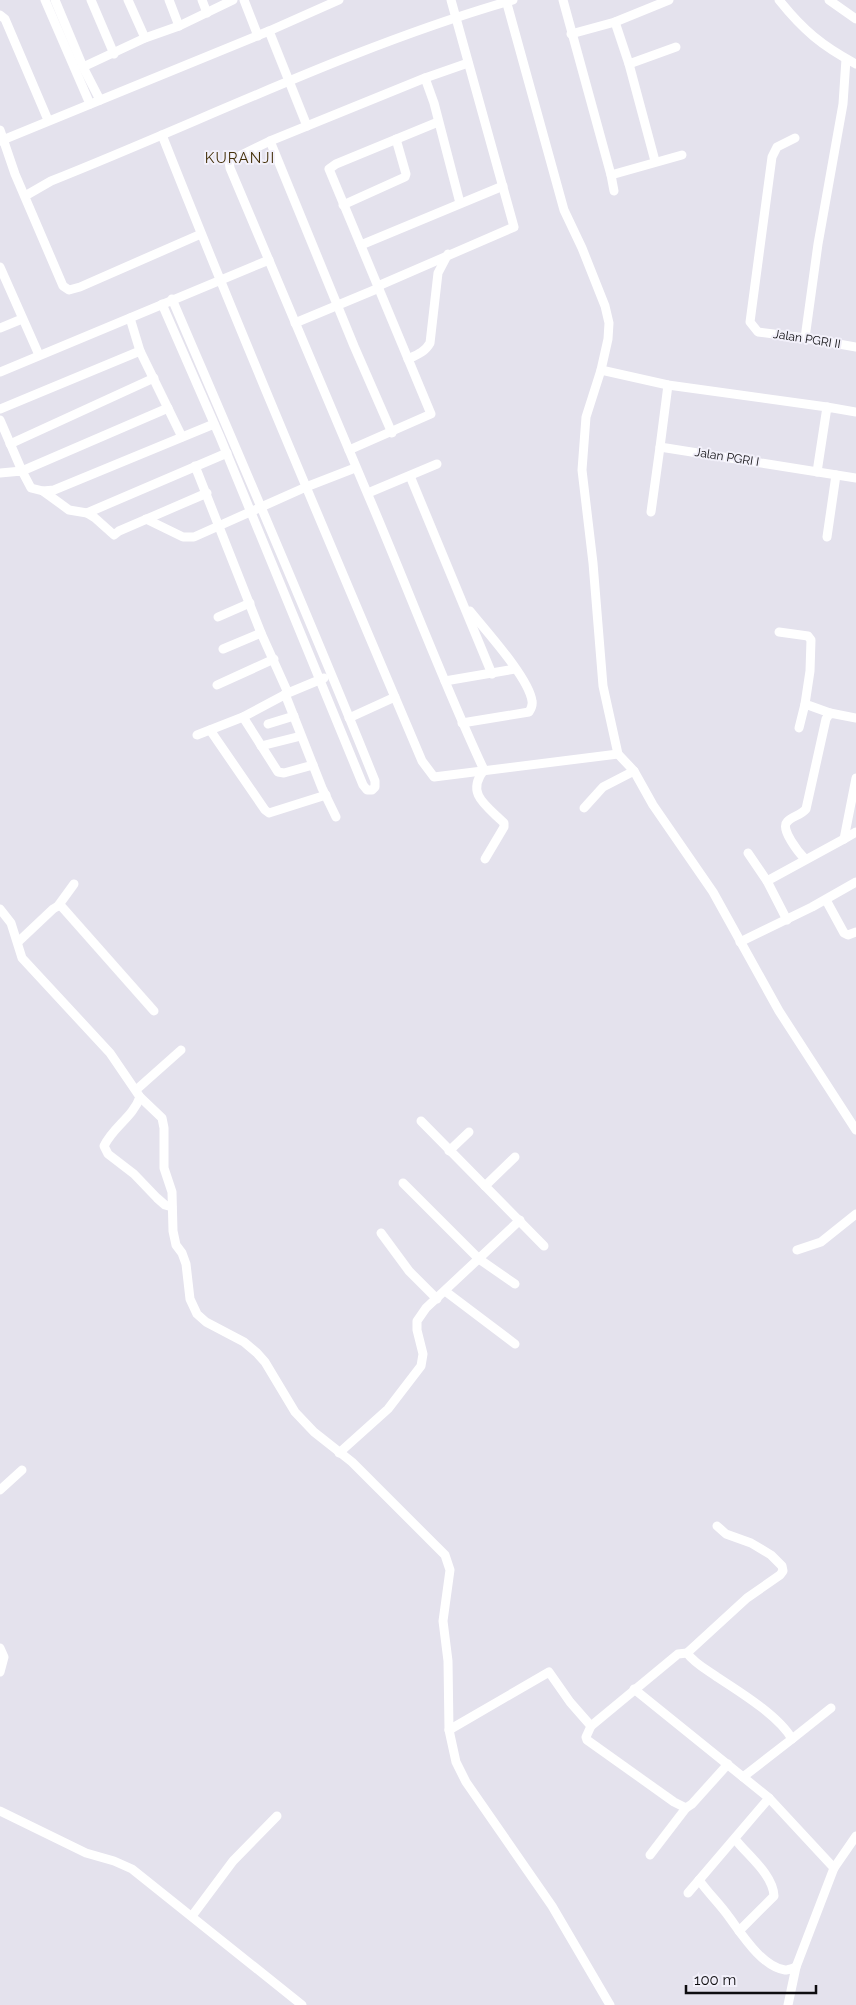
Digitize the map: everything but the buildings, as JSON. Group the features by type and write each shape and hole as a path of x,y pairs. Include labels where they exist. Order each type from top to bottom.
{"street":[{"path":"45,0 90,104"},
{"path":"55,0 83,67 100,100"},
{"path":"91,0 114,54"},
{"path":"128,0 145,38"},
{"path":"169,0 180,26"},
{"path":"202,0 207,13"},
{"path":"83,67 145,38 180,26 233,0"},
{"path":"244,0 258,36"},
{"path":"2,141 48,120 258,36 339,0"},
{"path":"294,323 448,254 514,228 451,0"},
{"path":"563,0 614,191"},
{"path":"571,34 615,22 668,0"},
{"path":"778,0 819,42 856,64"},
{"path":"829,0 856,19"},
{"path":"25,196 51,182 288,80 456,17 509,1 564,210 582,248 605,306 609,323 608,339 586,417 582,470 593,563 603,686 618,754 634,771 653,805 713,892 779,1011 856,1130"},
{"path":"0,14 5,19 48,120"},
{"path":"615,22 629,64 655,161"},
{"path":"269,31 307,126"},
{"path":"629,64 676,47"},
{"path":"805,338 818,244 843,104 846,59"},
{"path":"468,63 425,78 270,141 229,161 230,168 294,323 368,493 462,723 484,770"},
{"path":"425,78 460,203"},
{"path":"349,450 392,433 431,414 329,171 330,166 438,122"},
{"path":"0,130 2,141 15,174 63,286 70,290 201,234"},
{"path":"162,135 220,280 422,762 434,777 618,754"},
{"name":"Jalan PGRI II","path":"795,138 777,147 772,157 750,322 758,332 856,347"},
{"path":"343,205 405,178 406,174 396,139"},
{"path":"270,141 392,433"},
{"path":"611,175 632,170 655,161 682,155"},
{"path":"361,245 503,186"},
{"path":"408,359 427,348 430,343 438,273 448,254"},
{"path":"0,372 269,260"},
{"path":"0,267 39,355"},
{"path":"162,304 227,453 363,785 367,790 372,790 375,787 375,781 262,509 172,300"},
{"path":"130,318 140,351 182,437"},
{"path":"0,328 22,319"},
{"path":"0,410 140,351"},
{"path":"600,370 668,385 856,412"},
{"path":"10,444 154,378"},
{"path":"651,512 668,385"},
{"path":"817,472 827,407"},
{"path":"0,473 22,471 168,408"},
{"path":"0,420 31,488 43,491 54,490 214,424"},
{"name":"Jalan PGRI I","path":"660,447 856,478"},
{"path":"87,514 227,453"},
{"path":"368,493 437,464"},
{"path":"195,466 262,634 274,659 301,736 336,817"},
{"path":"146,519 183,537 194,537 262,509 306,487 356,468"},
{"path":"827,537 836,475"},
{"path":"410,476 492,674"},
{"path":"43,491 69,510 87,514 102,523 114,535 207,493"},
{"path":"218,617 250,603"},
{"path":"462,723 529,712 532,708 532,701 511,661 464,604"},
{"path":"779,632 808,636 811,640 810,671 799,728"},
{"path":"223,649 262,634"},
{"path":"217,685 274,659"},
{"path":"445,681 515,669"},
{"path":"197,735 243,717 286,694 331,676"},
{"path":"349,718 394,696"},
{"path":"805,704 830,713 856,718"},
{"path":"805,859 791,840 785,825 788,820 802,815 806,809 826,719 830,713"},
{"path":"268,724 294,716"},
{"path":"243,717 280,774 313,765"},
{"path":"210,730 265,810 269,813 326,796"},
{"path":"261,746 301,736"},
{"path":"484,770 477,779 475,786 478,798 504,823 504,827 485,859"},
{"path":"584,808 603,787 634,771"},
{"path":"844,838 856,778"},
{"path":"767,881 856,832"},
{"path":"748,854 767,881 787,920"},
{"path":"740,942 826,900 856,882"},
{"path":"18,942 58,906 74,884"},
{"path":"826,900 844,933 848,935 856,932"},
{"path":"58,906 62,907 72,917 154,1011"},
{"path":"0,909 11,923 22,958 110,1053 138,1094 162,1118 164,1128 164,1168 172,1192 176,1246 182,1253 186,1264 190,1299 198,1314 206,1322 244,1342 257,1352 295,1412 314,1432 352,1462 445,1555 450,1570 443,1621 448,1661 450,1730 456,1762 461,1773 552,1906 610,2005"},
{"path":"172,1207 165,1205 157,1198 134,1174 108,1154 104,1146 136,1107 138,1094 181,1050"},
{"path":"420,1121 544,1246"},
{"path":"449,1151 469,1132"},
{"path":"485,1186 515,1157"},
{"path":"403,1183 479,1259 515,1284"},
{"path":"796,1250 821,1242 856,1214"},
{"path":"339,1453 388,1409 421,1366 423,1354 417,1330 418,1321 426,1308 520,1220"},
{"path":"381,1233 410,1271 437,1298"},
{"path":"445,1291 515,1344"},
{"path":"0,1490 22,1470"},
{"path":"686,1808 674,1802 587,1740 586,1737 591,1726 634,1689 678,1654 687,1653 747,1598 783,1571 782,1566 771,1555 751,1543 726,1534 717,1526"},
{"path":"0,1648 4,1657 0,1672"},
{"path":"687,1653 700,1665 786,1728 792,1739"},
{"path":"450,1730 549,1672 570,1702 591,1726"},
{"path":"634,1689 661,1713 769,1798 834,1868"},
{"path":"743,1777 831,1708"},
{"path":"650,1855 686,1808 692,1804 728,1764"},
{"path":"688,1894 769,1798"},
{"path":"0,1811 86,1853 127,1866 302,2005"},
{"path":"192,1916 233,1861 277,1816"},
{"path":"788,2005 796,1967 834,1868 856,1836"},
{"path":"735,1839 765,1874 773,1888 774,1896 739,1931"},
{"path":"699,1880 762,1957 773,1965 785,1970 796,1967"}],"district":[{"name":"KURANJI","path":"240,158"}]}
